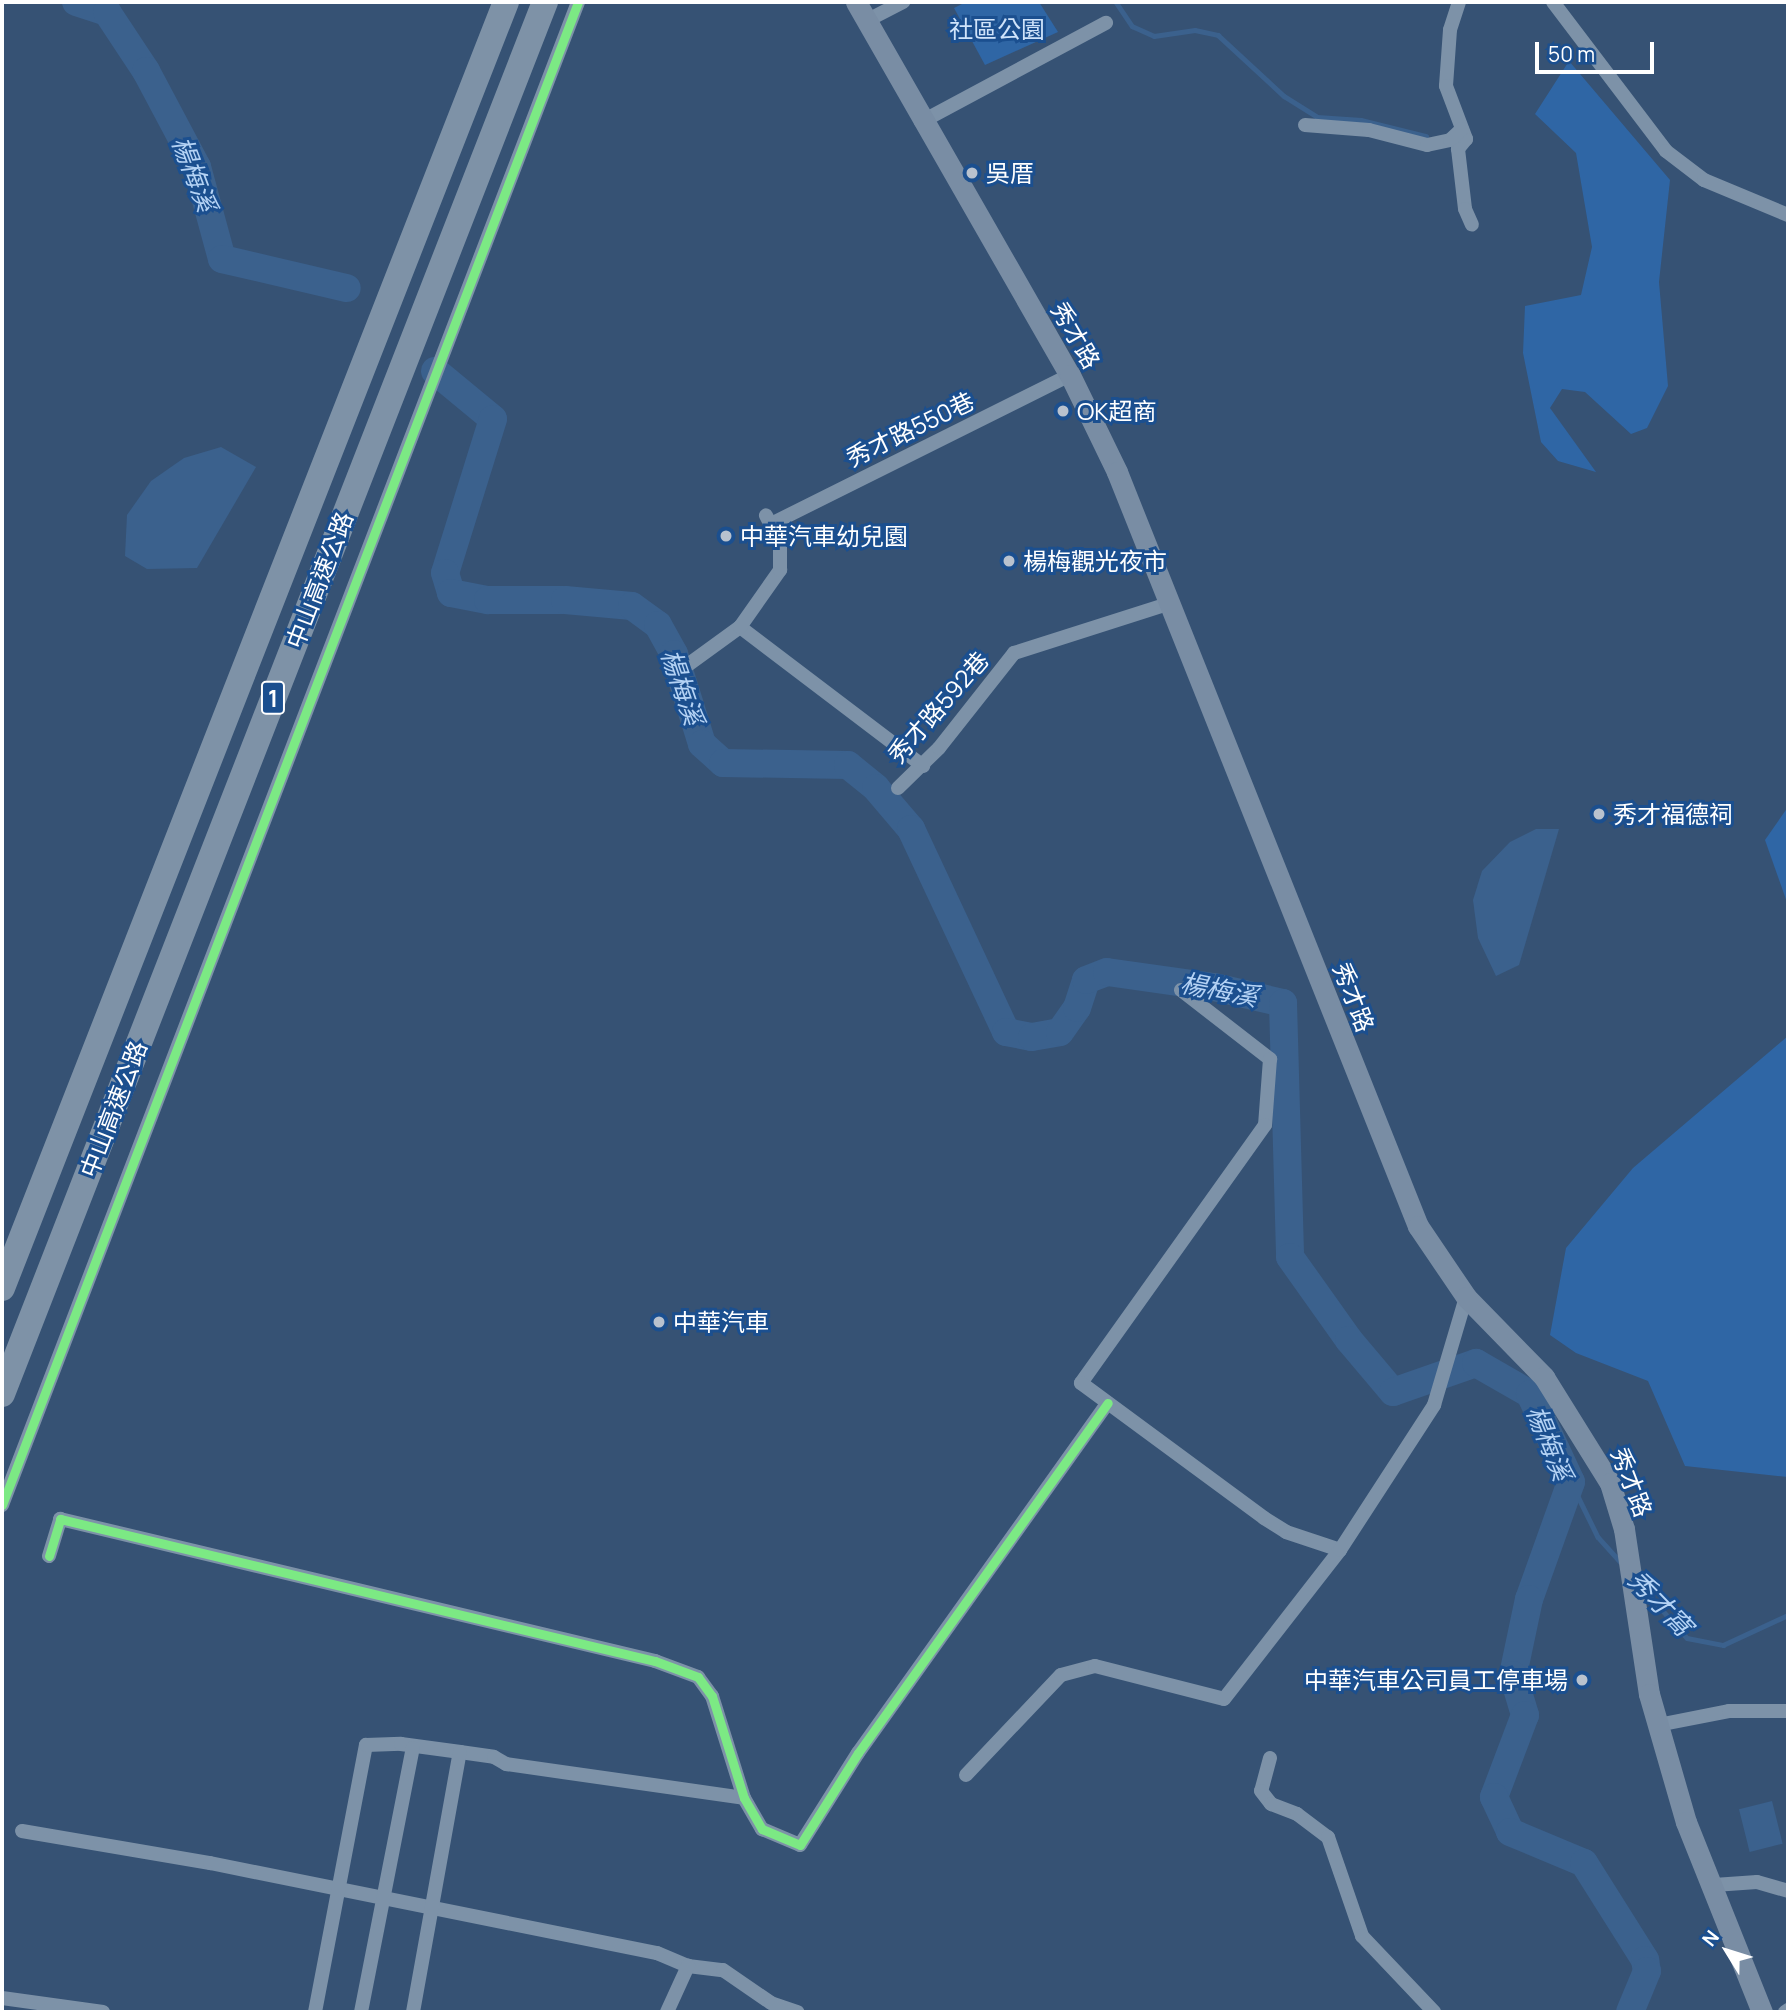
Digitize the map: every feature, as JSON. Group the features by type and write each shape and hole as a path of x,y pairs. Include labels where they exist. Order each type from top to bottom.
{"highway":[{"name":"中山高速公路","path":"2,1288 506,2"},
{"name":"中山高速公路","path":"2,1394 545,2"}],"main road":[{"name":"秀才路","path":"856,2 921,122 1070,375 1117,472 1418,1226 1466,1297 1544,1377 1610,1483 1624,1530 1658,1725 1686,1822 1714,1885 1762,2012"}],"street":[{"path":"2,1505 578,2"},
{"path":"866,21 903,2"},
{"path":"1459,2 1450,30 1446,86 1466,139 1458,149 1465,209 1472,225"},
{"path":"1553,2 1666,151 1704,180 1788,215"},
{"path":"921,122 1106,23"},
{"path":"1305,125 1369,130 1427,145 1450,140 1462,129"},
{"name":"秀才路550巷","path":"740,626 780,570 780,542 768,519 1070,375"},
{"name":"秀才路592巷","path":"898,788 923,766 1014,653 1171,603"},
{"path":"678,671 740,626 923,766"},
{"path":"1181,990 1270,1059 1265,1125 1081,1383 1264,1518 1286,1532 1340,1550"},
{"path":"966,1775 1061,1675 1095,1666 1224,1699 1340,1550 1434,1405 1466,1297"},
{"path":"49,1556 60,1519 655,1661 698,1677 712,1696 744,1798 762,1829 800,1845 858,1752 1108,1403"},
{"path":"1658,1725 1729,1711 1788,1711"},
{"path":"315,2012 335,1891 366,1745 460,1752 494,1757 506,1764 744,1798"},
{"path":"361,2012 381,1899 413,1748"},
{"path":"413,2012 460,1752"},
{"path":"1270,1758 1261,1791 1271,1804 1297,1814 1328,1837 1362,1936 1434,2012"},
{"path":"22,1831 210,1863 335,1891 432,1907 657,1953 688,1966 723,1970 771,2003 797,2012"},
{"path":"1714,1885 1757,1882 1777,1884 1788,1891"},
{"path":"667,2012 688,1966"},
{"path":"2,1998 103,2012"}],"green space":[{"name":"社區公園","path":"966,2 1039,2 1058,32 985,65 954,8"},
{"path":"1569,61 1670,180 1659,282 1668,386 1647,428 1631,434 1585,392 1562,389 1550,408 1596,472 1558,461 1541,442 1523,353 1525,306 1581,295 1592,247 1576,153 1535,114"},
{"path":"1788,807 1788,905 1765,840"},
{"path":"1788,1036 1788,1477 1685,1466 1648,1381 1576,1353 1550,1335 1566,1248 1633,1168"}],"shaded area":[{"path":"221,447 256,467 197,568 147,569 125,556 127,515 151,481 184,458"},
{"path":"1536,829 1559,829 1519,965 1496,976 1478,938 1473,900 1482,871 1510,842"},
{"path":"1772,1801 1783,1844 1750,1852 1739,1809"}],"waterway":[{"name":"楊梅溪","path":"76,2 107,12 146,71 197,167 222,259 347,288"},
{"path":"1116,2 1132,26 1154,36 1195,30 1218,35 1284,96 1317,117 1361,120 1426,136"},
{"name":"楊梅溪","path":"435,371 493,419 445,573 451,593 488,600 565,600 632,606 658,625 674,654 702,744 723,763 848,765 876,788 911,829 1006,1032 1032,1037 1060,1032 1077,1008 1086,980 1107,972 1214,987 1283,1003 1290,1257 1349,1340 1393,1392 1476,1363 1530,1394 1571,1482 1529,1599 1513,1675 1525,1715 1494,1797 1510,1832 1584,1863 1645,1960 1647,1971 1630,2012"},
{"name":"秀才窩","path":"1571,1482 1598,1537 1622,1564"},
{"name":"秀才窩","path":"1641,1586 1687,1638 1723,1645 1788,1615"}],"cycle path":[{"path":"2,1505 578,2"},
{"path":"49,1556 60,1519 655,1661 698,1677 712,1696 744,1798 762,1829 800,1845 858,1753 1108,1403"}],"place":[{"name":"吳厝","path":"972,173"},
{"name":"OK超商","path":"1063,411"},
{"name":"中華汽車幼兒園","path":"726,536"},
{"name":"楊梅觀光夜市","path":"1009,561"},
{"name":"秀才福德祠","path":"1599,814"},
{"name":"中華汽車","path":"659,1322"},
{"name":"中華汽車公司員工停車場","path":"1582,1680"}]}
